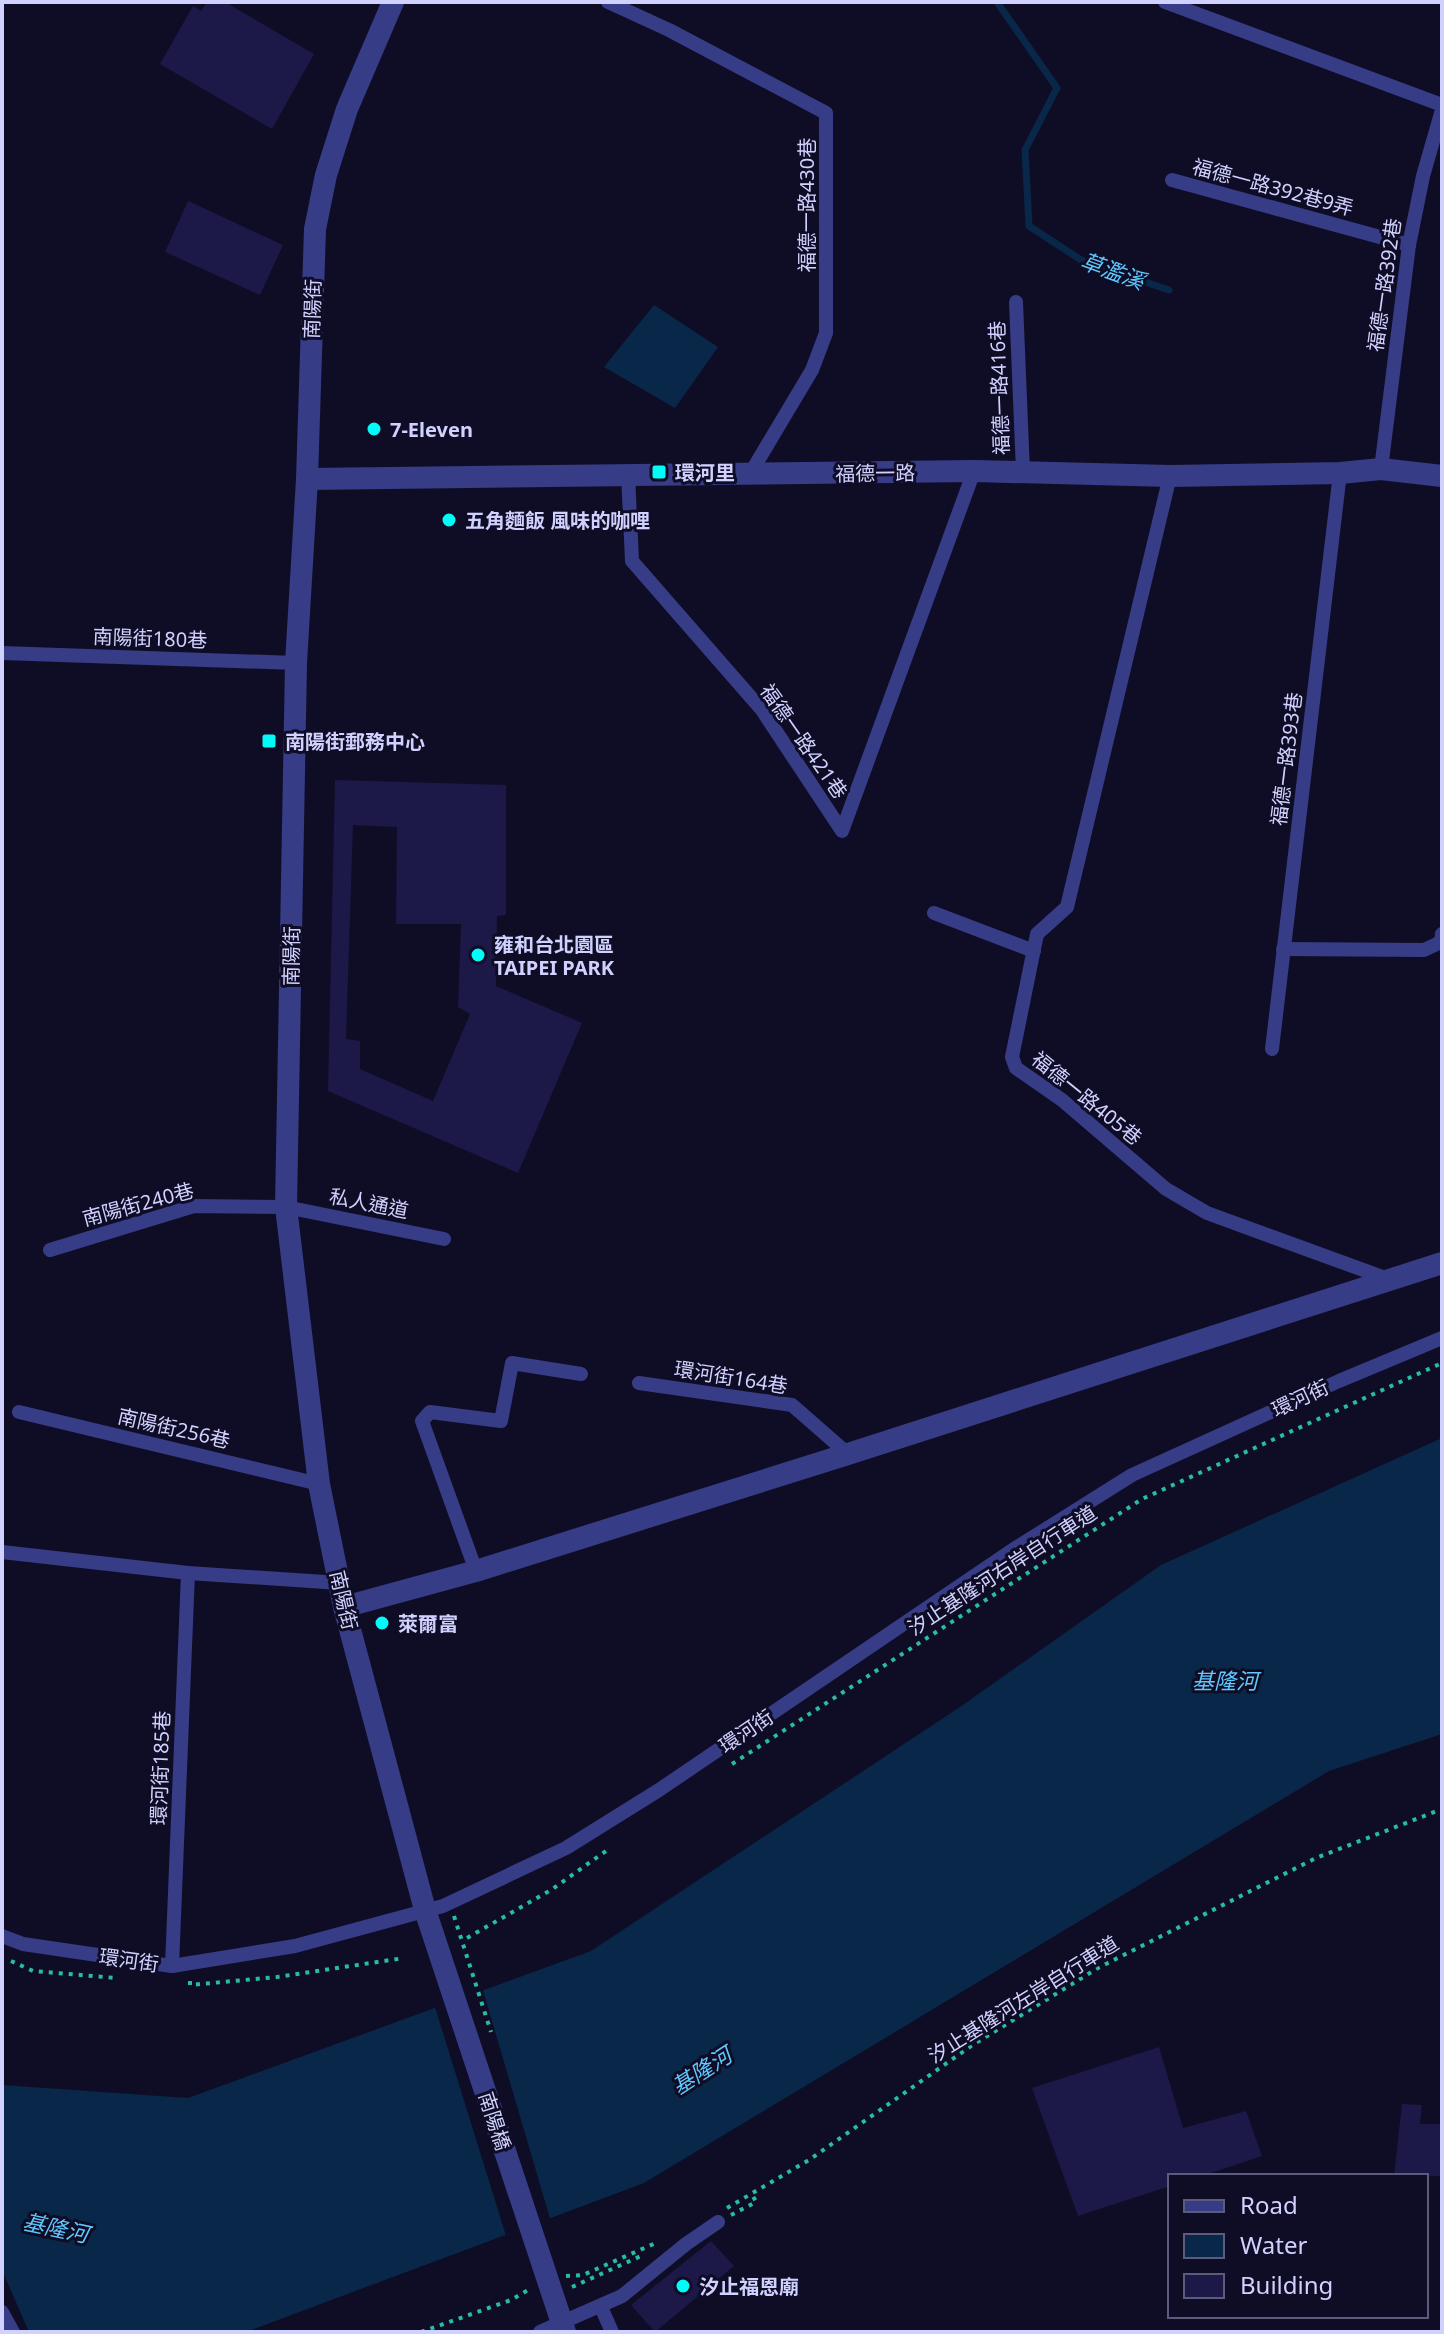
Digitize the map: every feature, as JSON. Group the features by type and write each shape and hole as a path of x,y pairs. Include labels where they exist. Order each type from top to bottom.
{"street":[{"name":"南陽街","path":"393,2 347,109 326,175 315,229 307,479 296,663 286,1207 319,1484 344,1607 425,1910"},
{"name":"福德一路","path":"307,479 974,471 1170,476 1340,473 1381,469 1442,476"},
{"path":"344,1607 476,1571 1442,1263"},
{"name":"南陽橋","path":"425,1910 565,2332"}],"lane":[{"name":"福德一路430巷","path":"608,2 826,113 826,333 812,370 750,474"},
{"name":"福德一路392巷","path":"1165,2 1442,108 1423,176 1409,245 1381,469"},
{"name":"福德一路392巷9弄","path":"1172,180 1409,245"},
{"name":"福德一路416巷","path":"1016,302 1023,472"},
{"name":"福德一路421巷","path":"628,474 632,561 762,710 842,831 974,471"},
{"name":"福德一路393巷","path":"1272,1049 1340,473"},
{"name":"福德一路405巷","path":"1170,476 1067,907 1037,934 1012,1057 1016,1068 1062,1100 1166,1189 1207,1213 1389,1279"},
{"name":"南陽街180巷","path":"2,653 296,663"},
{"path":"934,913 1034,951"},
{"path":"1283,949 1424,950 1442,942 1442,934"},
{"name":"南陽街240巷","path":"50,1250 194,1206 286,1207"},
{"name":"私人通道","path":"286,1207 444,1239"},
{"name":"環河街","path":"2,1936 23,1944 172,1966 295,1946 443,1906 566,1848 659,1790 1011,1551 1132,1475 1442,1338"},
{"path":"476,1571 422,1421 430,1412 501,1421 512,1363 581,1374"},
{"name":"環河街164巷","path":"639,1383 792,1405 848,1454"},
{"name":"南陽街256巷","path":"19,1412 319,1484"},
{"path":"2,1552 188,1573 340,1583"},
{"name":"環河街185巷","path":"172,1966 188,1573"},
{"path":"540,2332 622,2296 721,2216"},
{"path":"601,2307 612,2332"},
{"path":"2,2312 13,2332"}],"path":[{"name":"汐止基隆河右岸自行車道","path":"722,1771 1142,1499 1442,1363"},
{"name":"汐止基隆河左岸自行車道","path":"721,2216 809,2160 971,2046 1098,1968 1316,1858 1442,1809"},
{"path":"467,1938 551,1890 606,1851 604,1848"},
{"path":"2,1956 33,1971 127,1979"},
{"path":"190,1979 190,1985 262,1978 404,1958"},
{"path":"721,2216 756,2202 752,2194"},
{"path":"583,2275 668,2238"},
{"path":"571,2288 667,2245"},
{"path":"421,2332 511,2300"}],"water":[{"path":"654,305 718,347 675,408 604,367"},
{"name":"基隆河","path":"1442,1438 1442,1734 1329,1771 644,2183 246,2332 2,2332 2,2085 188,2098 591,1951 960,1707 1161,1565"}],"pier":[{"path":"482,1987 551,2222 507,2239 434,2004"},
{"path":"2,2270 29,2332 2,2332"}],"building":[{"path":"207,2 225,2 314,54 272,129 160,64 193,6 201,11"},
{"path":"188,201 283,245 260,295 165,252"},
{"name":"雍和台北園區 TAIPEI PARK","path":"335,780 506,785 506,915 497,916 496,986 582,1023 518,1173 328,1091","holes":["353,825 397,827 396,924 461,924 458,1007 470,1014 433,1101 360,1069 360,1041 346,1039"]},
{"path":"1159,2047 1183,2128 1246,2111 1262,2156 1208,2174 1168,2174 1168,2187 1078,2216 1032,2088"},
{"path":"1402,2104 1422,2105 1420,2124 1442,2124 1442,2176 1394,2174"},
{"name":"汐止福恩廟","path":"711,2241 734,2266 655,2332 631,2305"}],"waterway":[{"name":"草濫溪","path":"997,2 1057,88 1025,150 1029,226 1081,260 1169,290"}],"place":[{"name":"7-Eleven","path":"374,429"},
{"name":"環河里","path":"659,472"},
{"name":"五角麵飯 風味的咖哩","path":"449,520"},
{"name":"南陽街郵務中心","path":"269,741"},
{"name":"雍和台北園區 TAIPEI PARK","path":"478,955"},
{"name":"萊爾富","path":"382,1623"},
{"name":"汐止福恩廟","path":"683,2286"}]}
